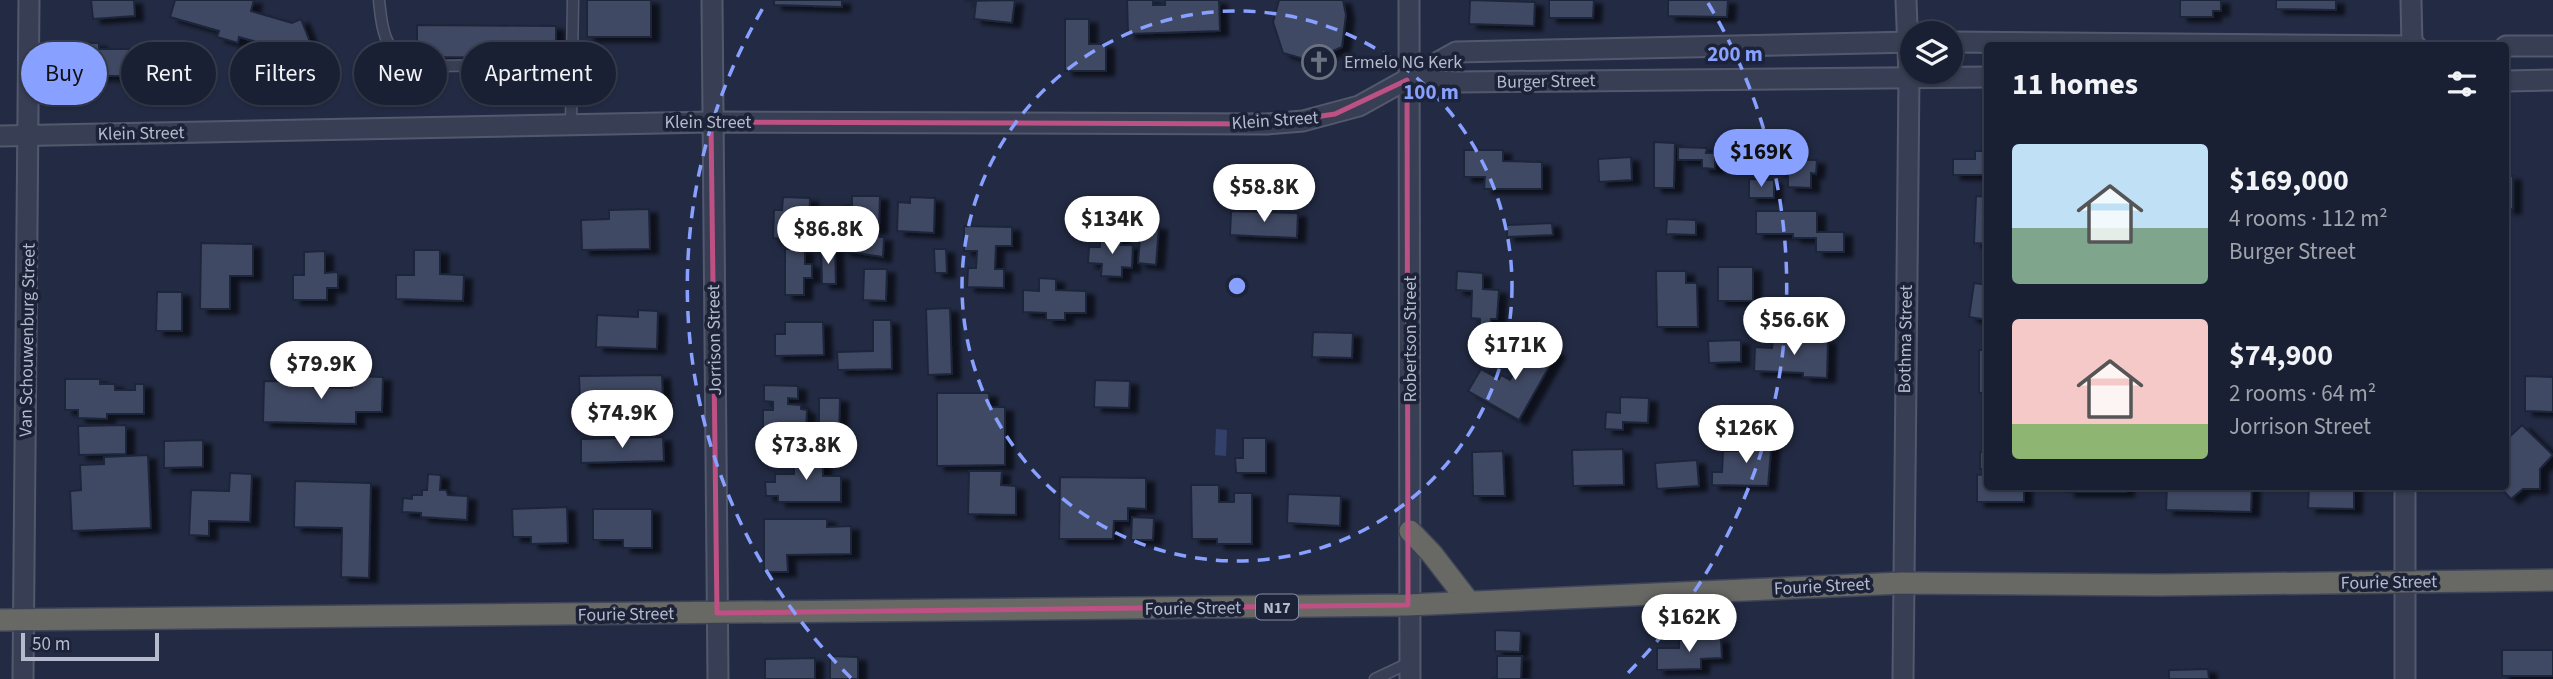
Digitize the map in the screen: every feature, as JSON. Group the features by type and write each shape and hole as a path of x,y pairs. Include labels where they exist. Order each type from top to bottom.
{"highway":[{"path":"1410,531 1433,554 1469,603"},
{"name":"Fourie Street","path":"0,620 1408,605 1902,583 2159,585 2553,580"}],"street":[{"name":"Van Schouwenburg Street","path":"23,679 30,136 29,0"},
{"name":"Jorrison Street","path":"712,0 718,679"},
{"name":"Robertson Street","path":"1409,0 1409,671"},
{"name":"Bothma Street","path":"1906,0 1908,21"},
{"path":"2411,0 2414,42"},
{"name":"Burger Street","path":"1407,80 1456,52 1900,42"},
{"path":"1963,42 1984,42"},
{"path":"2509,46 2553,46"},
{"name":"Burger Street","path":"1407,80 1459,82 1900,76"},
{"name":"Burger Street","path":"1963,77 1984,77"},
{"name":"Klein Street","path":"0,136 571,123 1267,124 1335,114 1374,100 1407,80"},
{"path":"2509,81 2553,80"},
{"name":"Bothma Street","path":"1903,679 1909,84"},
{"path":"2405,490 2405,679"}],"lane":[{"path":"379,0 383,33 388,45 410,64 461,66"},
{"path":"572,42 573,0"},
{"path":"571,105 571,123"},
{"path":"1376,679 1409,671"}],"highlighted area":[{"path":"1407,80 1408,605 717,613 711,122 1267,124 1335,114"}],"water":[{"path":"1216,429 1227,430 1226,456 1215,455"}],"building":[{"path":"91,0 134,0 135,16 93,19"},
{"path":"175,0 254,0 251,11 292,23 301,19 310,42 256,42 239,37 238,42 234,42 217,37 219,31 170,17"},
{"path":"587,0 651,0 651,37 587,37"},
{"path":"774,0 842,0 842,7 774,5"},
{"path":"1015,0 1012,23 974,19 976,2 964,1"},
{"path":"1127,0 1153,0 1153,5 1165,5 1165,0 1219,0 1220,31 1128,34"},
{"path":"1279,0 1343,0 1346,15 1342,47 1311,61 1283,53 1273,22"},
{"path":"1470,0 1535,2 1534,26 1469,24"},
{"path":"1549,0 1594,0 1593,18 1549,18"},
{"path":"1668,0 1728,0 1727,17 1668,16"},
{"path":"2180,0 2221,0 2221,11 2213,11 2213,17 2180,17"},
{"path":"2276,0 2336,0 2336,10 2276,9"},
{"path":"1065,19 1089,19 1089,44 1106,44 1106,71 1065,71"},
{"path":"417,25 556,26 556,42 461,42 461,57 447,57 447,42 417,42"},
{"path":"107,49 121,49 121,76 107,76"},
{"path":"1654,142 1675,143 1674,188 1654,188"},
{"path":"1984,146 1984,175 1953,175 1953,159 1975,159 1975,151 1982,151"},
{"path":"1678,147 1707,148 1706,153 1715,153 1715,169 1702,168 1702,160 1678,160"},
{"path":"1464,150 1503,150 1503,161 1542,162 1542,189 1484,189 1485,177 1464,177"},
{"path":"1631,157 1632,180 1599,182 1598,159"},
{"path":"1777,159 1817,160 1816,174 1811,173 1811,188 1788,187 1788,172 1777,171"},
{"path":"2509,176 2513,176 2513,209 2509,209"},
{"path":"1749,179 1774,180 1774,198 1749,198"},
{"path":"852,196 880,196 879,229 831,229 831,213 844,213 845,205 852,205"},
{"path":"1976,196 1984,197 1984,244 1974,243"},
{"path":"783,197 810,198 809,239 773,238 774,210 782,210"},
{"path":"910,197 935,198 934,233 897,231 898,202 910,203"},
{"path":"649,209 650,249 582,250 581,220 609,219 609,210"},
{"path":"1231,211 1298,213 1297,238 1230,235"},
{"path":"1756,211 1817,211 1817,232 1844,232 1844,252 1816,252 1816,238 1793,238 1793,234 1756,234"},
{"path":"1667,219 1696,220 1696,235 1666,234"},
{"path":"1552,223 1553,235 1507,237 1507,225"},
{"path":"1141,225 1159,226 1156,265 1138,263"},
{"path":"964,226 1012,227 1012,246 996,246 995,269 1004,269 1004,288 967,287 968,268 976,268 977,251 964,251"},
{"path":"1100,234 1121,236 1121,245 1133,245 1132,268 1122,267 1122,277 1101,276 1102,264 1088,263 1089,247 1100,247"},
{"path":"844,236 884,237 883,257 843,251"},
{"path":"201,243 253,244 253,276 230,276 230,309 200,309"},
{"path":"821,247 835,247 836,284 822,284"},
{"path":"785,249 805,249 805,264 812,264 812,278 804,278 804,295 785,295"},
{"path":"934,249 946,249 947,273 935,273"},
{"path":"414,250 440,250 440,274 464,275 463,301 396,299 396,275 414,275"},
{"path":"325,251 325,273 338,272 338,288 327,288 327,300 293,300 293,275 304,275 304,252"},
{"path":"1718,267 1753,267 1753,301 1718,301"},
{"path":"864,269 887,269 886,301 863,300"},
{"path":"1457,271 1483,273 1483,289 1499,290 1497,319 1491,319 1490,328 1480,327 1480,319 1471,318 1472,291 1456,290"},
{"path":"1656,271 1686,271 1686,283 1697,283 1698,327 1657,327"},
{"path":"1039,278 1056,279 1056,290 1086,291 1086,313 1065,313 1065,320 1046,320 1046,313 1023,312 1023,290 1039,291"},
{"path":"1974,283 1984,284 1984,319 1969,317"},
{"path":"157,292 182,292 182,331 156,331"},
{"path":"950,308 952,374 928,375 926,309"},
{"path":"638,310 658,311 657,349 596,347 597,315 638,317"},
{"path":"873,320 891,320 892,369 838,370 837,352 873,351"},
{"path":"785,322 823,322 824,355 775,356 775,334 785,334"},
{"path":"1313,332 1353,333 1352,358 1312,357"},
{"path":"1773,338 1828,340 1827,378 1803,377 1803,373 1754,371 1755,347 1772,348"},
{"path":"1533,340 1557,353 1519,420 1468,391 1481,369 1499,379 1501,375 1510,380"},
{"path":"1741,340 1741,362 1709,363 1708,341"},
{"path":"1979,350 1984,350 1984,393 1979,393"},
{"path":"662,375 663,399 580,401 579,376"},
{"path":"352,376 383,377 382,412 356,412 356,424 263,422 264,381 313,382 313,387 352,388"},
{"path":"2525,376 2553,377 2553,412 2525,411"},
{"path":"65,379 100,379 100,384 115,384 115,390 135,390 135,384 144,384 144,414 107,414 107,419 78,418 78,410 65,410"},
{"path":"1095,380 1130,381 1129,408 1094,407"},
{"path":"764,385 798,386 798,399 788,398 788,404 801,405 801,409 807,410 806,431 763,429 763,410 773,410 773,402 764,401"},
{"path":"937,393 989,393 989,407 1005,407 1005,465 937,466"},
{"path":"1620,397 1649,398 1648,423 1623,422 1623,430 1605,429 1606,412 1620,413"},
{"path":"819,398 840,398 839,435 819,435"},
{"path":"1717,407 1745,408 1745,429 1725,429 1725,422 1717,422"},
{"path":"126,425 126,454 79,455 78,426"},
{"path":"2522,425 2553,455 2540,469 2540,489 2523,489 2511,499 2503,490 2509,490 2509,437"},
{"path":"663,437 664,461 581,463 581,439"},
{"path":"1243,438 1266,438 1266,473 1236,473 1235,458 1243,458"},
{"path":"1745,439 1772,439 1768,486 1712,485 1712,472 1722,472 1723,451 1745,451"},
{"path":"203,440 203,467 164,468 164,441"},
{"path":"1623,449 1624,485 1573,486 1572,450"},
{"path":"1503,451 1505,496 1473,496 1472,452"},
{"path":"794,452 823,452 823,476 841,476 841,502 778,502 778,496 766,496 765,482 775,482 775,474 794,474"},
{"path":"1980,452 1984,452 1984,469 1980,469"},
{"path":"148,455 151,528 72,531 70,491 81,490 80,465 104,464 104,457"},
{"path":"1697,460 1699,486 1657,489 1655,463"},
{"path":"969,471 1002,471 1001,485 1016,486 1016,515 968,514"},
{"path":"230,473 252,474 250,522 209,521 209,536 189,535 191,490 229,491"},
{"path":"428,474 441,475 440,490 446,490 448,495 468,496 467,520 421,517 421,513 402,512 403,498 412,499 412,495 422,495 422,490 427,490"},
{"path":"1984,474 1984,490 2024,490 2024,502 1977,502 1977,475"},
{"path":"1060,477 1146,478 1146,509 1128,508 1128,521 1114,521 1113,539 1059,539"},
{"path":"295,481 371,483 369,578 341,577 342,528 294,527"},
{"path":"1191,485 1219,485 1219,502 1234,502 1234,493 1252,493 1252,544 1217,544 1217,539 1192,539"},
{"path":"2067,490 2126,490 2126,492"},
{"path":"2167,490 2252,490 2251,512 2166,510"},
{"path":"2309,490 2354,490 2354,509 2308,508"},
{"path":"1288,494 1341,496 1340,526 1287,523"},
{"path":"567,507 568,543 531,544 531,537 513,537 512,509"},
{"path":"593,509 652,509 652,548 623,548 623,540 593,540"},
{"path":"1132,517 1154,518 1153,540 1131,540"},
{"path":"764,519 827,519 827,527 851,526 851,554 787,555 788,572 764,572"},
{"path":"1495,630 1521,631 1520,652 1495,651"},
{"path":"1721,638 1722,658 1701,659 1701,669 1657,670 1657,648 1679,648 1679,640"},
{"path":"2502,650 2553,650 2553,676 2502,676"},
{"path":"830,656 858,657 858,679 830,679"},
{"path":"1497,656 1522,656 1521,679 1491,679 1497,677"},
{"path":"815,658 815,679 765,679 765,659"},
{"path":"2208,669 2209,679 2169,679 2169,670"}],"place":[{"name":"Ermelo NG Kerk","path":"1319,62"}]}
